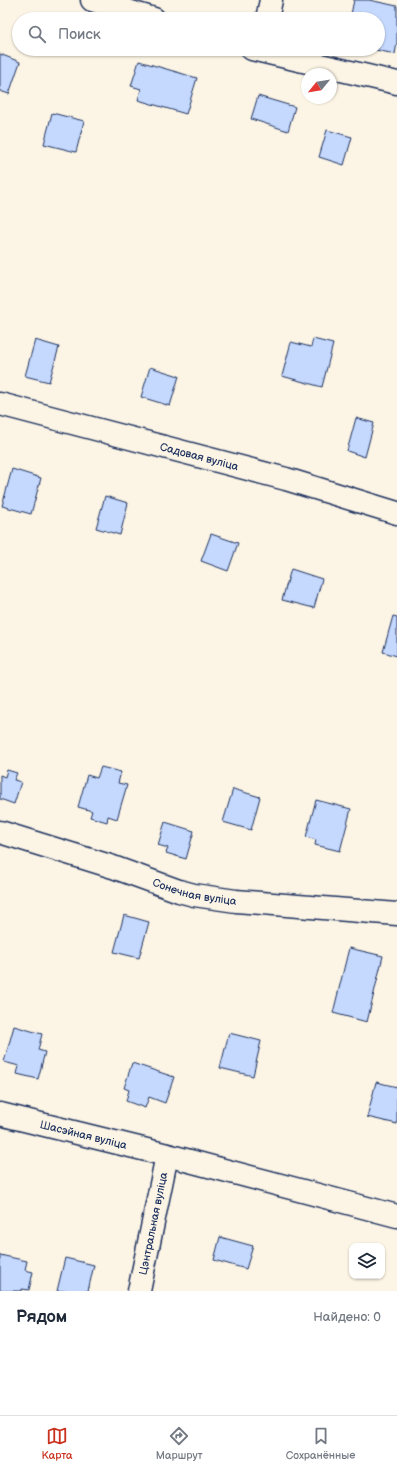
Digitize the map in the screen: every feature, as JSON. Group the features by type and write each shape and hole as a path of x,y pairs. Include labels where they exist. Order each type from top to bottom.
{"street":[{"path":"92,0 131,12"},
{"path":"269,12 272,0"},
{"path":"282,56 397,83"},
{"name":"Садовая вуліца","path":"0,404 286,479 397,513"},
{"name":"Сонечная вуліца","path":"0,832 113,867 194,895 236,902 397,914"},
{"name":"Шасэйная вуліца","path":"0,1114 167,1155 397,1216"},
{"name":"Цэнтральная вуліца","path":"139,1291 167,1155"}],"building":[{"path":"354,0 369,0 397,6 397,43 395,54 385,52 385,12 351,12"},
{"path":"0,54 20,62 9,94 0,91"},
{"path":"139,61 197,78 186,114 138,100 141,89 131,86"},
{"path":"258,96 295,107 288,131 251,119"},
{"path":"52,113 84,121 76,152 44,144"},
{"path":"327,130 352,137 344,165 319,157"},
{"path":"313,339 333,344 322,387 282,376 291,342 311,347"},
{"path":"35,340 59,347 49,382 25,376"},
{"path":"150,367 179,376 170,406 141,397"},
{"path":"356,418 374,423 365,457 347,451"},
{"path":"12,469 41,478 31,514 2,506"},
{"path":"105,496 128,503 120,535 96,528"},
{"path":"211,534 238,543 228,571 201,561"},
{"path":"291,569 322,579 314,608 282,600"},
{"path":"393,616 397,617 397,656 383,652"},
{"path":"101,767 121,772 118,783 127,785 117,819 108,816 107,822 90,817 92,811 78,807 87,775 97,778"},
{"path":"7,770 17,773 14,780 21,782 14,804 0,799 0,775 5,777"},
{"path":"233,789 260,797 251,830 223,822"},
{"path":"316,800 351,809 340,851 315,845 316,840 306,837"},
{"path":"165,822 194,831 186,859 166,853 168,848 158,845"},
{"path":"124,915 149,922 139,958 114,952"},
{"path":"349,948 383,956 367,1022 333,1013"},
{"path":"14,1026 42,1034 38,1050 45,1052 38,1079 17,1074 19,1066 4,1062"},
{"path":"229,1033 261,1041 253,1076 220,1068"},
{"path":"132,1063 174,1077 165,1103 149,1097 145,1108 126,1101 129,1090 124,1088"},
{"path":"376,1082 397,1087 397,1124 367,1117"},
{"path":"220,1237 253,1246 246,1269 214,1260"},
{"path":"0,1255 27,1261 25,1270 33,1272 29,1290 22,1289 22,1291 0,1291"},
{"path":"65,1258 94,1265 88,1291 57,1291"}]}
